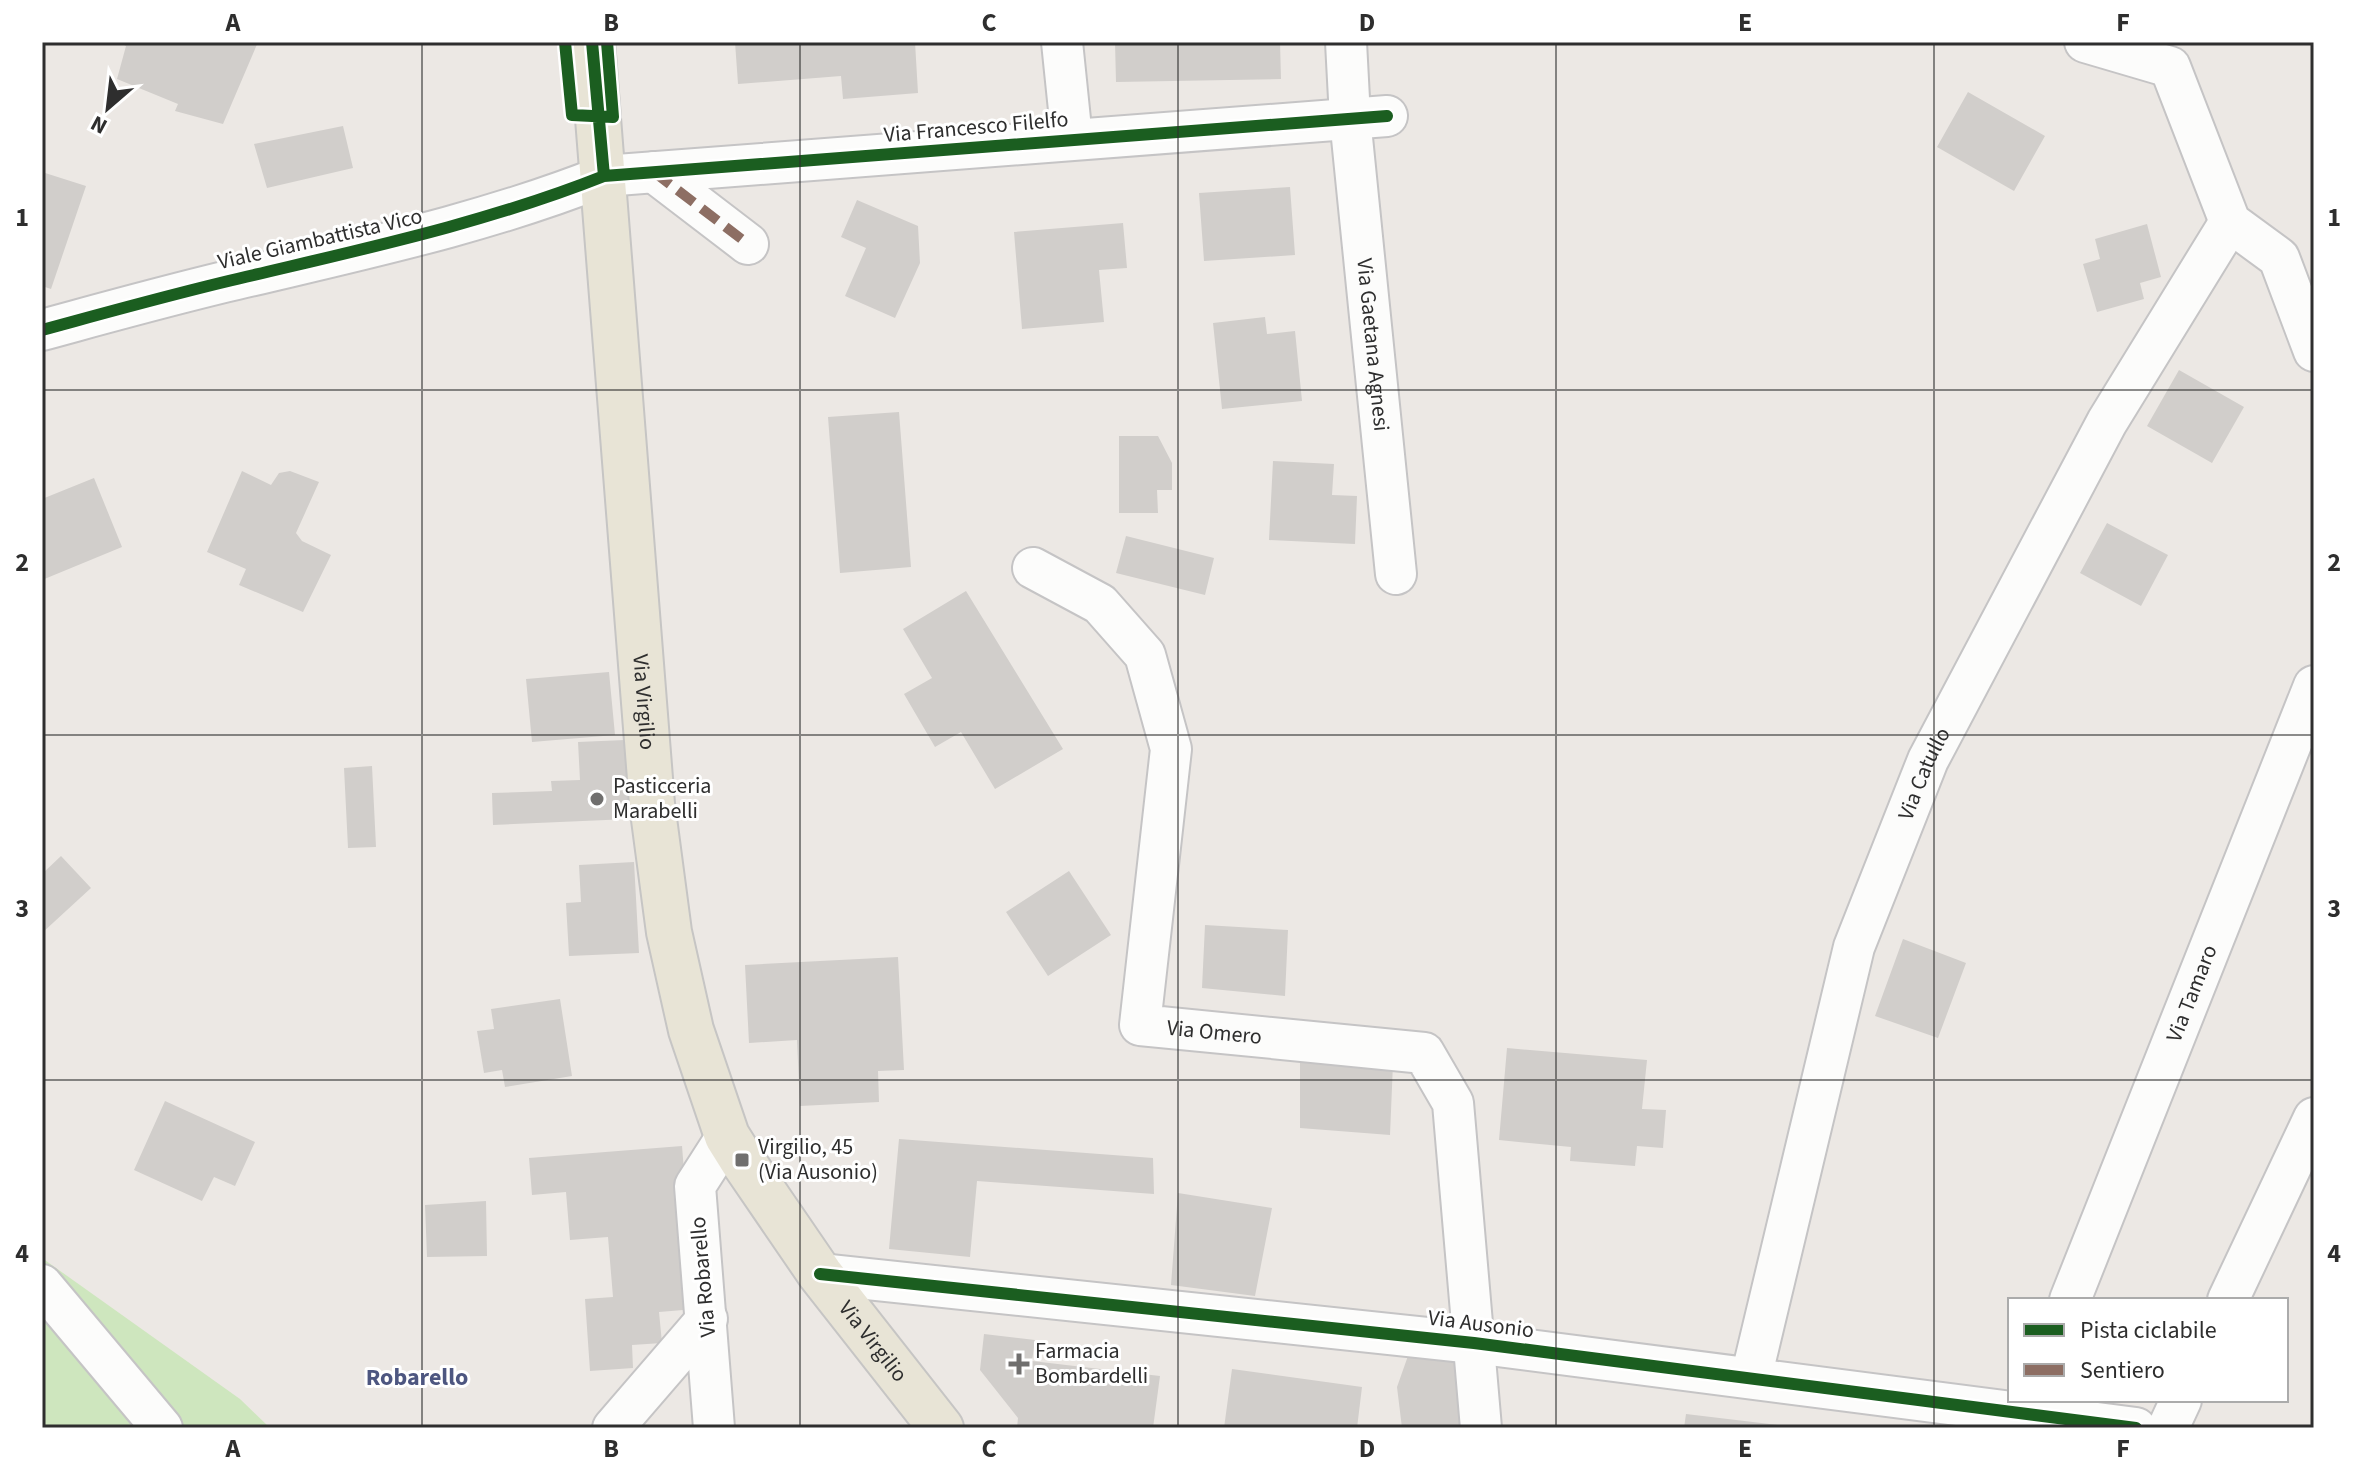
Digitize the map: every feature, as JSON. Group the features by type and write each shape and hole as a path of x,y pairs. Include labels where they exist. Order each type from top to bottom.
{"main road":[{"name":"Via Virgilio","path":"592,42 654,818 669,932 691,1030 727,1136 820,1274 941,1428"}],"street":[{"path":"1062,42 1072,139"},
{"name":"Via Gaetana Agnesi","path":"1346,42 1368,117 1396,574"},
{"path":"2085,42 2169,54 2230,222 2279,258 2314,351"},
{"name":"Via Francesco Filelfo","path":"604,176 1368,117"},
{"path":"654,172 748,244"},
{"name":"Viale Giambattista Vico","path":"42,330 233,279 447,229 604,176"},
{"name":"Via Catullo","path":"1751,1378 1854,947 1928,760 2107,422 2230,222"},
{"name":"Via Omero","path":"1033,568 1100,604 1145,655 1171,749 1140,1025 1424,1053 1453,1103 1481,1428"},
{"name":"Via Tamaro","path":"2071,1298 2314,686"},
{"path":"2229,1298 2304,1165 2314,1118"},
{"name":"Via Robarello","path":"714,1428 695,1186 727,1136"},
{"name":"Via Ausonio","path":"820,1274 1474,1343 1751,1378 2027,1407 2136,1428"},
{"path":"42,1285 162,1428"},
{"path":"613,1428 707,1319"},
{"path":"2168,1428 2180,1402"}],"green space":[{"path":"42,1258 240,1399 270,1428 42,1428"}],"building":[{"path":"118,42 258,42 223,124 175,111 178,104 117,79 126,46"},
{"path":"735,42 915,42 918,93 843,99 841,76 738,84"},
{"path":"1115,42 1280,42 1281,79 1116,82"},
{"path":"1968,92 2045,136 2014,191 1937,147"},
{"path":"343,126 353,168 267,188 254,144"},
{"path":"42,172 86,186 51,289 42,286"},
{"path":"1290,187 1295,255 1204,261 1199,193"},
{"path":"857,200 918,226 920,263 895,318 845,296 866,248 841,237"},
{"path":"1123,223 1127,268 1099,270 1104,322 1022,329 1014,232"},
{"path":"2147,224 2161,277 2140,283 2144,299 2097,312 2083,264 2100,259 2095,239"},
{"path":"1265,317 1267,334 1295,331 1302,401 1222,409 1213,323"},
{"path":"2179,370 2244,407 2212,463 2147,426"},
{"path":"899,412 911,567 840,573 828,417"},
{"path":"1119,436 1158,436 1172,463 1172,490 1157,490 1158,513 1119,513"},
{"path":"1273,461 1334,464 1332,495 1357,496 1355,544 1269,540"},
{"path":"242,471 271,485 279,473 290,471 319,482 296,533 302,541 331,555 303,612 239,585 246,569 207,552"},
{"path":"94,478 122,547 42,580 42,499"},
{"path":"2107,523 2168,555 2141,606 2080,573"},
{"path":"1126,536 1214,558 1205,595 1116,573"},
{"path":"966,591 1063,749 995,789 961,732 935,747 904,694 932,678 903,629"},
{"path":"609,672 615,735 532,742 526,679"},
{"path":"625,740 629,819 493,825 492,793 552,791 551,781 580,780 578,742"},
{"path":"372,766 376,847 348,848 344,768"},
{"path":"61,856 91,888 42,933 42,874"},
{"path":"634,862 639,953 569,956 566,903 581,902 579,865"},
{"path":"1069,871 1111,935 1048,976 1006,912"},
{"path":"1205,925 1288,930 1285,996 1202,988"},
{"path":"1903,939 1966,963 1938,1038 1875,1016"},
{"path":"898,957 904,1070 878,1071 879,1102 800,1106 797,1040 749,1043 745,965"},
{"path":"560,999 572,1076 505,1087 502,1070 484,1073 477,1031 494,1029 491,1009"},
{"path":"1507,1048 1647,1060 1642,1109 1666,1110 1663,1148 1637,1146 1635,1166 1570,1161 1571,1147 1499,1140"},
{"path":"1300,1054 1393,1063 1390,1135 1300,1128"},
{"path":"165,1101 255,1142 235,1186 214,1177 202,1201 134,1170"},
{"path":"899,1139 1153,1158 1154,1194 977,1181 970,1257 889,1249"},
{"path":"682,1146 695,1309 659,1312 662,1343 632,1345 633,1368 590,1371 585,1299 613,1297 608,1237 570,1240 566,1192 532,1195 529,1158"},
{"path":"1178,1193 1272,1208 1255,1296 1171,1285"},
{"path":"486,1201 487,1256 427,1257 425,1205"},
{"path":"984,1334 1035,1340 1032,1361 1160,1376 1153,1428 1017,1428 1018,1418 980,1370"},
{"path":"1415,1336 1465,1341 1468,1428 1402,1428 1397,1387"},
{"path":"1232,1369 1362,1387 1357,1428 1224,1428"},
{"path":"1686,1414 1787,1426 1787,1428 1684,1428"}],"marked path":[{"path":"654,172 748,244"}],"cycle path":[{"path":"565,42 572,115 613,117 607,42"},
{"path":"592,42 604,176"},
{"path":"42,330 431,232 518,207 604,176 1387,116"},
{"path":"820,1274 1474,1343 2136,1428"}],"place":[{"name":"Pasticceria Marabelli","path":"597,799"},
{"name":"Virgilio, 45 (Via Ausonio)","path":"742,1160"},
{"name":"Farmacia Bombardelli","path":"1019,1364"}],"district":[{"name":"Robarello","path":"417,1377"}]}
